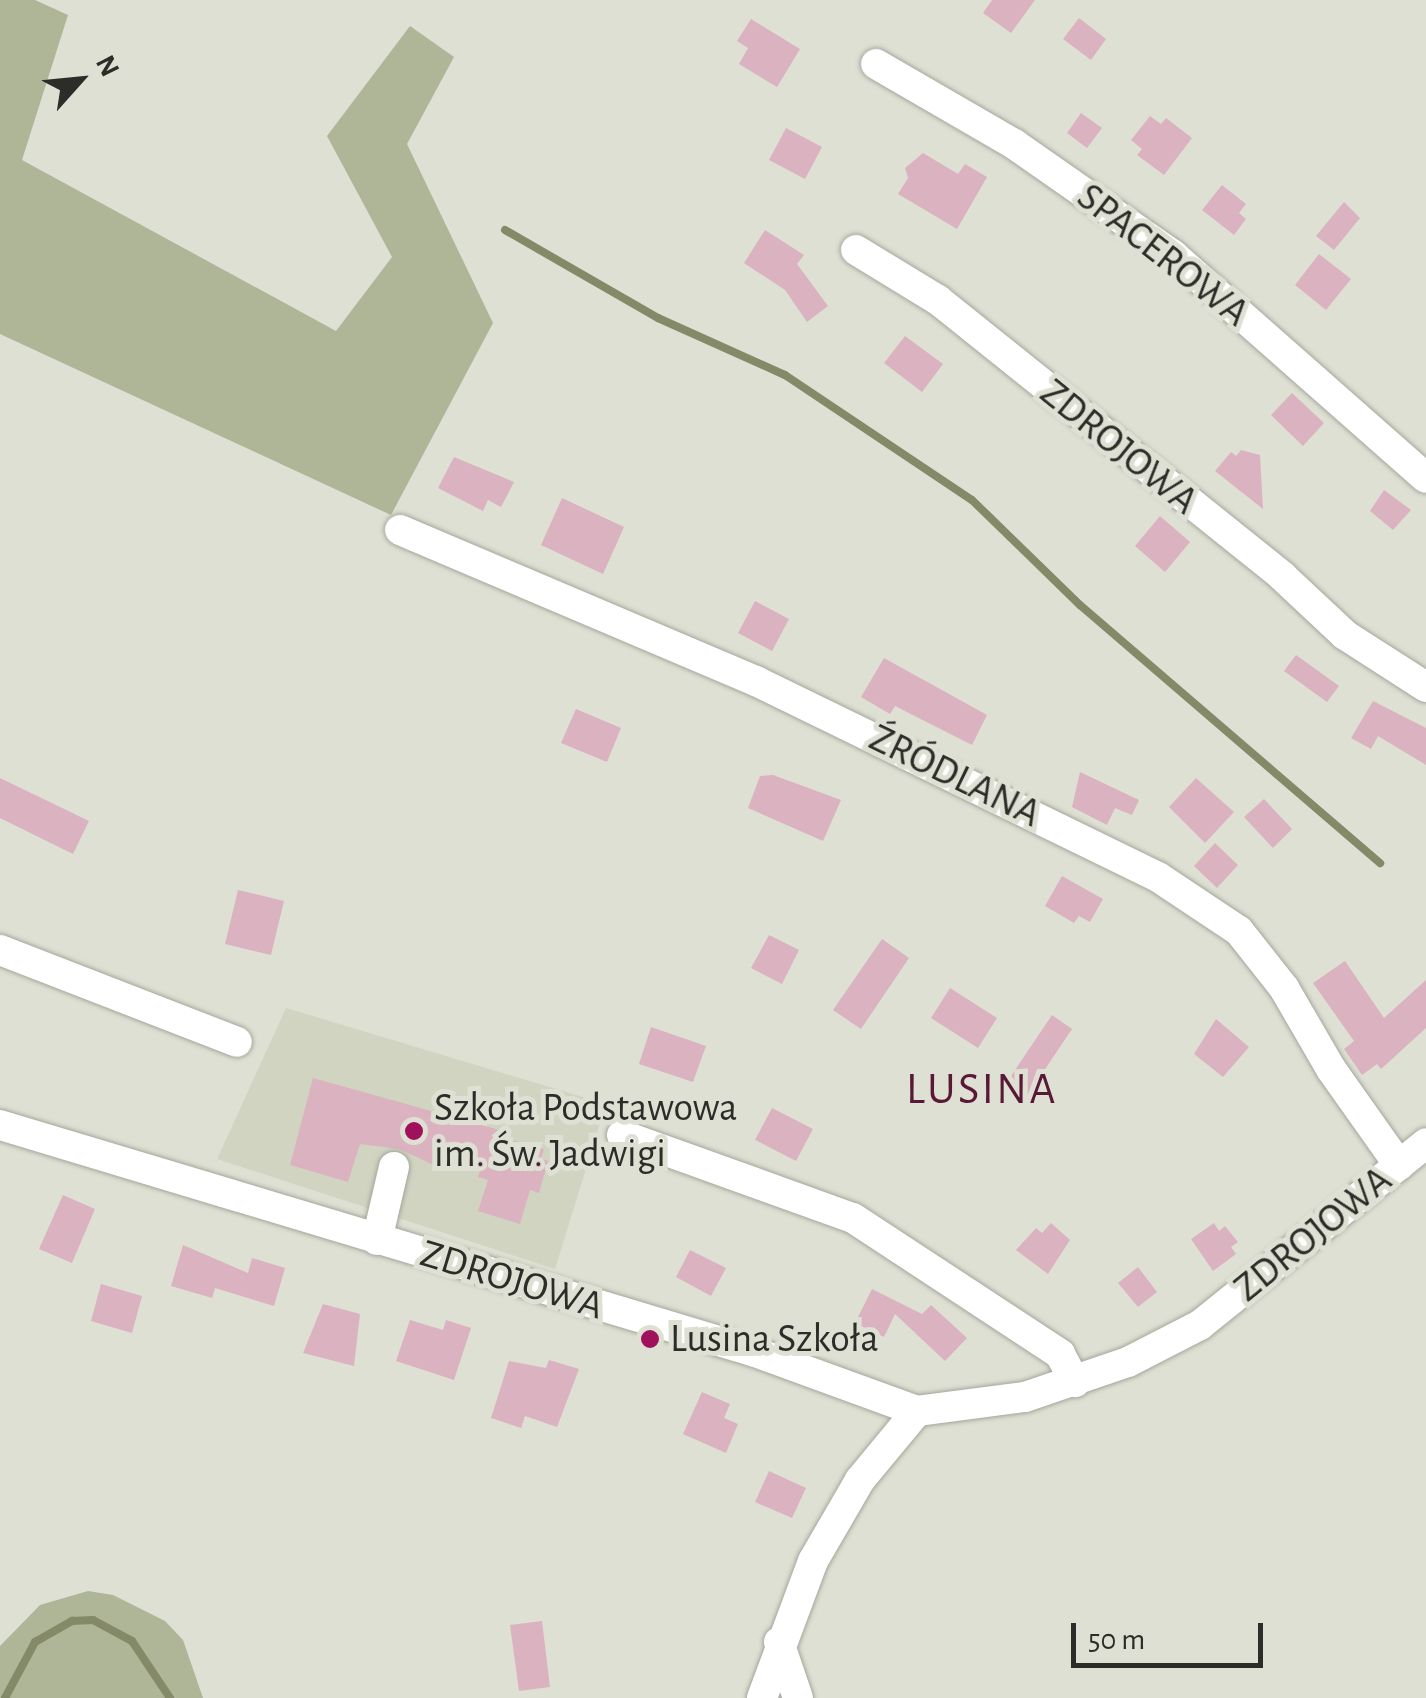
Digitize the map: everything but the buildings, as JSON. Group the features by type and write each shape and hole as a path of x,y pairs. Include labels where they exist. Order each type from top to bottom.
{"street":[{"name":"SPACEROWA","path":"876,64 1014,144 1173,255 1426,478"},
{"name":"ZDROJOWA","path":"856,250 938,300 1282,576 1345,635 1426,686"},
{"name":"ŹRÓDLANA","path":"400,530 756,681 1158,878 1238,932 1284,988 1331,1069 1399,1164"},
{"path":"0,950 236,1042"},
{"name":"ZDROJOWA","path":"0,1125 755,1352 917,1411 1025,1397 1074,1382 1200,1325 1426,1143"},
{"path":"622,1135 853,1218 1060,1354 1074,1382"},
{"path":"377,1240 394,1167"},
{"path":"762,1698 779,1642 813,1560 860,1480 917,1411"},
{"path":"779,1642 798,1698"}],"shaded area":[{"path":"0,0 35,0 68,15 22,160 336,331 392,257 327,136 410,26 454,57 407,144 493,323 391,515 0,334"},
{"name":"Szkoła Podstawowa im. Św. Jadwigi","path":"286,1008 606,1104 555,1269 217,1159"},
{"path":"88,1591 113,1595 165,1621 183,1640 203,1698 0,1698 0,1646 40,1605"}],"waterway":[{"path":"505,230 658,318 785,375 972,500 1080,605 1380,863"},
{"path":"5,1698 35,1642 72,1621 93,1620 132,1641 170,1698"}],"place":[{"name":"Szkoła Podstawowa im. Św. Jadwigi","path":"414,1131"},
{"name":"Lusina Szkoła","path":"650,1339"}],"district":[{"name":"LUSINA","path":"982,1090"}]}
